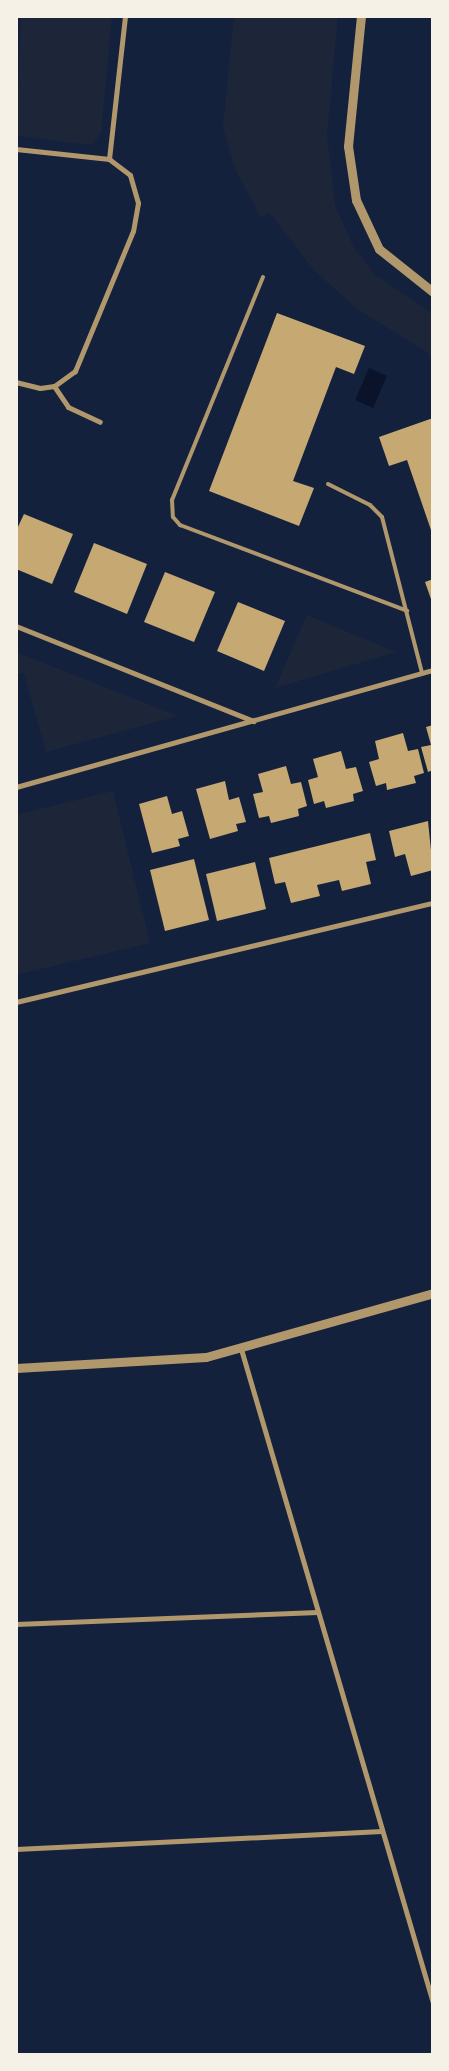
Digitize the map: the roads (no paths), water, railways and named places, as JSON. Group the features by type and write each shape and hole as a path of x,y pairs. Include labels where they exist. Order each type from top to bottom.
{"street":[{"path":"109,158 125,16"},
{"path":"361,16 348,146 356,200 379,249 433,292"},
{"path":"16,149 109,158 130,175 136,188 137,217 75,371 54,386 40,388 16,382"},
{"path":"54,386 68,407 100,422"},
{"path":"16,626 254,721"},
{"path":"16,787 433,670"},
{"path":"16,1002 433,903"},
{"path":"16,1368 172,1361 241,1349 433,1293"},
{"path":"241,1349 433,2003"},
{"path":"16,1624 318,1612"},
{"path":"16,1849 382,1831"}],"lane":[{"path":"263,277 172,500 173,517 180,524 406,611"},
{"path":"328,484 379,512 422,673"}]}
